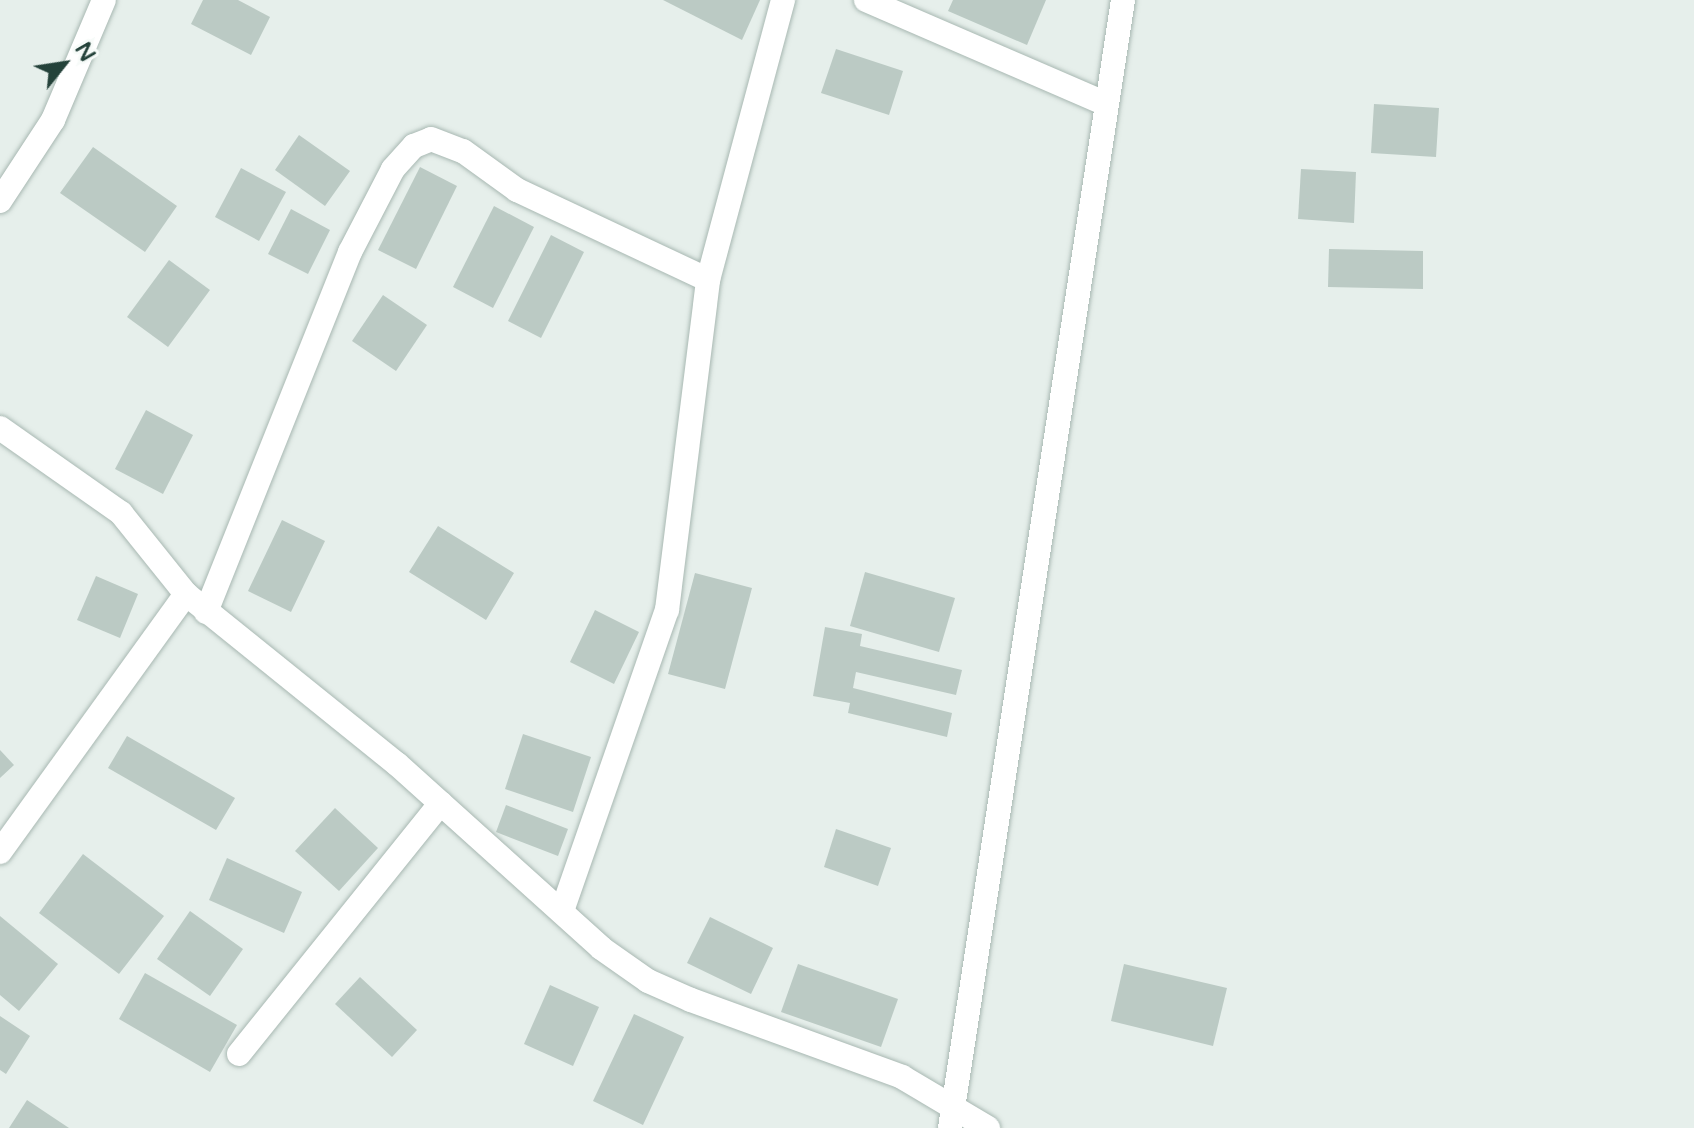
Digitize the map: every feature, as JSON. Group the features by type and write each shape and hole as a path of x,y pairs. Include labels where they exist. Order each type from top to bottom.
{"street":[{"path":"0,201 53,120 104,0"},
{"path":"562,911 667,610 708,280 783,0"},
{"path":"866,0 1104,103"},
{"path":"952,1118 1104,103 1123,0"},
{"path":"206,612 350,252 393,169 414,146 431,139 463,151 517,190 708,280"},
{"path":"0,428 121,513 186,594 441,803 601,948 648,981 902,1077 952,1118 988,1128"},
{"path":"0,852 186,594"},
{"path":"239,1054 441,803"}],"building":[{"path":"203,0 238,0 270,17 251,55 191,24"},
{"path":"663,0 760,0 742,40"},
{"path":"953,0 1046,0 1027,45 948,11"},
{"path":"836,49 903,71 889,115 821,93"},
{"path":"1374,104 1439,108 1436,157 1371,153"},
{"path":"299,135 350,171 325,206 275,170"},
{"path":"93,147 177,206 145,252 60,193"},
{"path":"420,167 457,186 416,269 378,250"},
{"path":"241,168 286,192 259,241 215,217"},
{"path":"1301,169 1356,172 1354,223 1298,219"},
{"path":"494,206 534,227 493,308 453,287"},
{"path":"291,209 330,230 308,274 268,254"},
{"path":"551,235 584,252 541,338 508,321"},
{"path":"1329,249 1423,251 1423,289 1328,287"},
{"path":"169,260 210,290 168,347 127,317"},
{"path":"383,295 427,325 396,371 352,341"},
{"path":"146,410 193,435 163,494 115,469"},
{"path":"282,520 325,541 291,612 248,591"},
{"path":"438,526 514,573 486,620 409,572"},
{"path":"865,572 955,598 939,652 850,626"},
{"path":"695,573 752,588 725,689 668,674"},
{"path":"96,576 138,594 120,638 77,620"},
{"path":"595,610 639,632 614,684 570,662"},
{"path":"825,627 862,634 860,646 962,670 956,695 856,672 853,688 952,713 947,737 848,713 850,703 813,696"},
{"path":"523,734 591,757 573,812 505,789"},
{"path":"127,736 235,798 216,830 108,768"},
{"path":"0,750 14,765 0,778"},
{"path":"506,805 568,829 558,856 496,832"},
{"path":"335,808 378,848 339,891 295,851"},
{"path":"836,829 891,848 878,886 824,867"},
{"path":"83,854 164,916 119,974 39,913"},
{"path":"227,858 302,892 284,933 209,900"},
{"path":"190,911 243,949 210,996 157,959"},
{"path":"0,916 58,964 19,1011 0,995"},
{"path":"710,917 773,948 751,994 687,963"},
{"path":"798,964 898,999 881,1047 781,1012"},
{"path":"1124,964 1227,988 1213,1046 1111,1021"},
{"path":"145,973 237,1025 210,1072 119,1019"},
{"path":"360,977 417,1030 392,1057 335,1004"},
{"path":"550,985 599,1007 573,1066 524,1044"},
{"path":"634,1014 684,1037 643,1125 593,1101"},
{"path":"0,1016 30,1036 6,1074 0,1070"},
{"path":"27,1100 69,1128 9,1128"}]}
